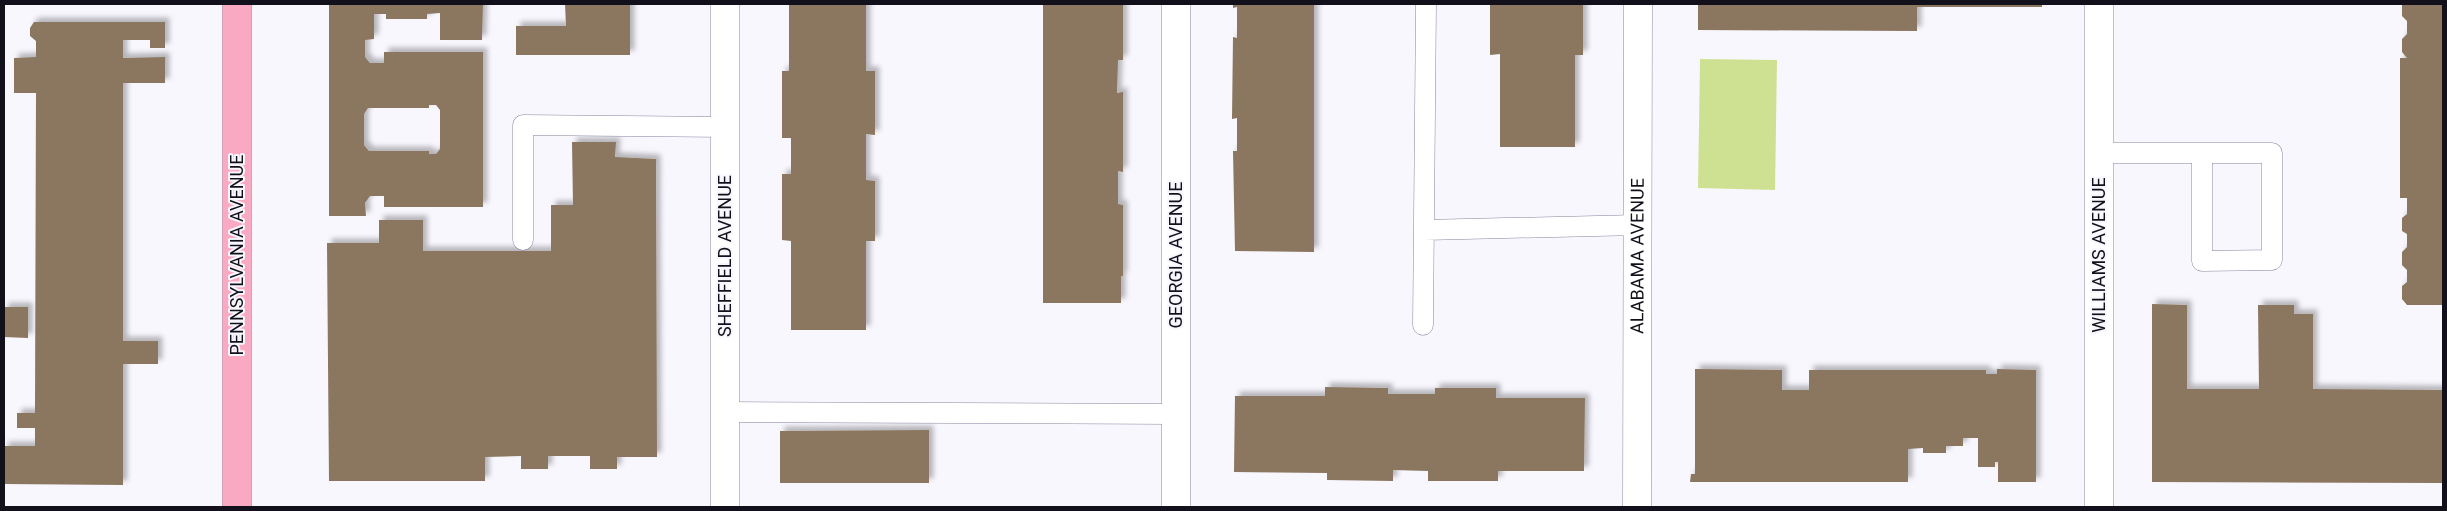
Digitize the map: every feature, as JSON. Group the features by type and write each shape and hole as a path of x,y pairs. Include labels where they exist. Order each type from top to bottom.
{"main road":[{"name":"PENNSYLVANIA AVENUE","path":"236,507 237,4"}],"street":[{"name":"SHEFFIELD AVENUE","path":"725,4 725,507"},
{"name":"GEORGIA AVENUE","path":"1176,4 1176,507"},
{"name":"ALABAMA AVENUE","path":"1637,507 1638,4"},
{"name":"WILLIAMS AVENUE","path":"2098,507 2099,4"}],"lane":[{"path":"1423,325 1426,4"},
{"path":"523,240 523,125 725,128"},
{"path":"2099,153 2202,153 2272,153 2272,260 2202,261 2202,153"},
{"path":"1424,230 1638,225"},
{"path":"725,412 1176,414"}],"green space":[{"path":"1700,59 1777,60 1775,190 1698,188"}],"building":[{"path":"329,4 483,4 482,40 440,40 440,13 427,14 427,19 386,19 386,14 374,14 374,39 365,40 365,57 370,63 384,63 384,52 483,52 483,207 384,207 384,196 370,196 365,203 366,216 329,216","holes":["429,105 436,105 440,110 440,149 436,154 429,154 429,151 369,151 364,145 364,114 368,108 429,108"]},
{"path":"565,4 630,4 630,55 516,55 516,26 566,26"},
{"path":"789,4 866,4 866,71 875,71 875,135 866,134 866,180 875,181 875,241 866,241 866,330 791,330 791,241 782,240 782,174 791,174 791,138 782,138 782,71 789,71"},
{"path":"1043,4 1123,4 1123,60 1118,60 1117,93 1123,92 1123,172 1118,171 1118,204 1123,205 1121,303 1043,303"},
{"path":"1233,4 1314,4 1314,252 1235,251 1233,151 1237,151 1237,118 1232,119 1233,37 1237,38 1237,7 1233,8"},
{"path":"1490,4 1583,4 1583,55 1575,55 1575,147 1500,147 1500,54 1490,55"},
{"path":"1698,4 2042,4 2042,7 1917,7 1917,31 1698,30"},
{"path":"2402,4 2443,4 2443,305 2407,305 2402,299 2402,286 2407,282 2407,270 2402,265 2402,252 2407,247 2407,234 2402,231 2402,218 2407,214 2407,198 2400,198 2400,58 2407,58 2402,52 2402,39 2407,34 2407,21 2402,16"},
{"path":"34,22 165,22 165,48 150,48 150,40 123,40 123,58 165,57 165,83 123,83 123,341 158,341 158,364 123,364 123,485 4,484 4,446 35,446 35,428 17,428 17,413 35,413 36,93 14,93 14,58 36,57 36,41 30,36 30,28"},
{"path":"572,142 616,142 615,157 656,159 657,457 617,457 617,469 590,469 590,456 548,456 548,469 521,469 521,456 485,457 485,481 329,481 327,243 379,243 379,220 423,220 423,251 551,251 551,205 573,205"},
{"path":"2152,304 2187,305 2187,389 2259,389 2258,305 2294,305 2294,314 2313,314 2313,389 2443,390 2443,483 2152,482"},
{"path":"4,307 28,307 28,338 4,337"},
{"path":"1695,369 1782,370 1782,390 1809,390 1809,370 1986,370 1986,374 1997,374 1997,369 2036,370 2036,482 1998,482 1998,462 1995,462 1995,467 1978,467 1978,438 1963,438 1963,446 1946,446 1946,453 1923,453 1923,448 1908,449 1908,482 1690,482 1691,474 1695,474"},
{"path":"1325,387 1388,388 1388,394 1435,394 1435,388 1496,388 1496,398 1585,398 1584,471 1498,471 1498,481 1428,481 1428,471 1393,470 1393,481 1327,480 1327,473 1234,472 1235,396 1325,396"},
{"path":"929,430 929,483 780,483 780,431"}]}
